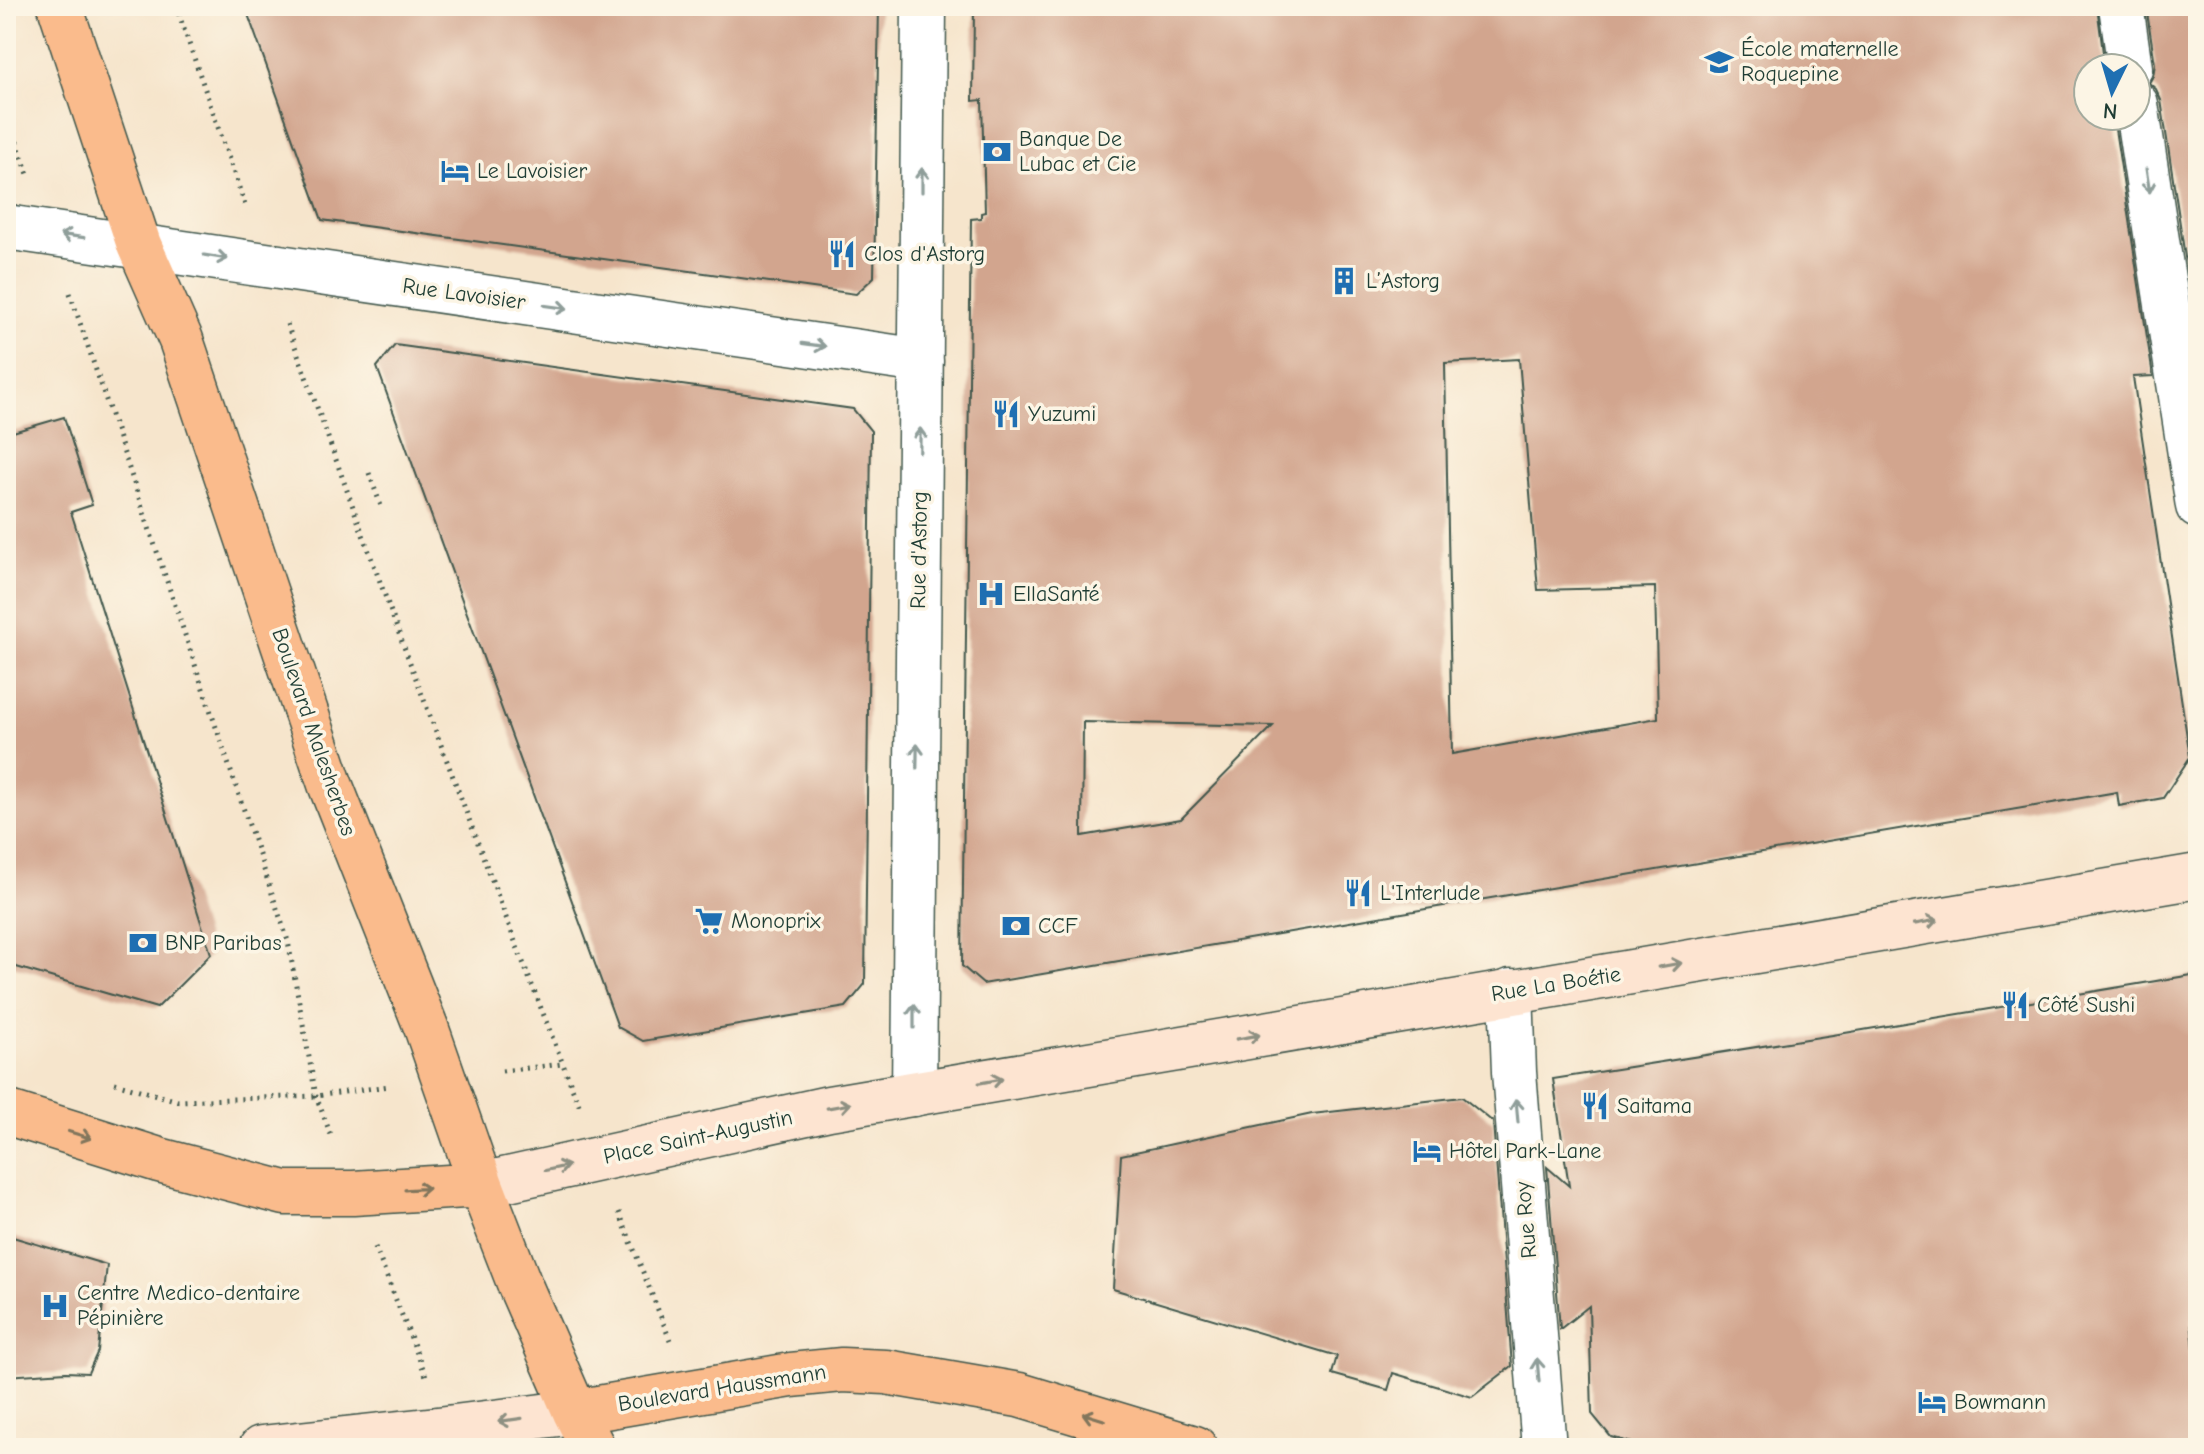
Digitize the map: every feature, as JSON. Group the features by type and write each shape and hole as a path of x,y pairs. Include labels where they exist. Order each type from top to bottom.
{"main road":[{"name":"Boulevard Malesherbes","path":"60,6 139,245 181,340 330,784 426,1027 481,1185 525,1298 584,1430"},
{"path":"6,1112 159,1160 285,1193 353,1193 481,1185"},
{"name":"Boulevard Haussmann","path":"584,1430 791,1375 842,1370 886,1372 1019,1395 1195,1448"}],"street":[{"name":"Rue d'Astorg","path":"914,1094 924,6"},
{"path":"2121,6 2128,52"},
{"path":"2140,132 2198,506"},
{"name":"Rue Lavoisier","path":"6,227 921,361"},
{"name":"Rue La Boétie","path":"914,1094 2198,876"},
{"name":"Rue Roy","path":"1511,991 1514,1072 1544,1448"},
{"name":"Place Saint-Augustin","path":"481,1185 829,1108 914,1094"},
{"path":"261,1448 446,1428 584,1430"}],"path":[{"path":"176,6 398,629 562,1064"},
{"path":"6,111 15,136"},
{"path":"70,292 288,941 316,1096 178,1101 106,1080"},
{"path":"369,473 381,506"},
{"path":"617,1208 666,1333"},
{"path":"395,1297 430,1386"},
{"path":"782,1448 886,1448"}],"building":[{"path":"245,6 879,6 874,277 856,294 322,220"},
{"path":"974,6 2097,6 2103,52 2072,52 2072,132 2115,132 2153,376 2133,377 2190,757 2163,798 2119,806 2117,792 983,984 962,966 971,219 981,218 981,213 985,212 982,100 973,101","holes":["1519,359 1538,590 1655,587 1658,718 1452,754 1445,363","1083,722 1273,726 1181,819 1082,836"]},
{"path":"2146,6 2198,6 2198,342 2161,100 2152,86 2155,64"},
{"path":"395,345 853,409 871,431 865,984 846,1007 643,1041 618,1027 377,367"},
{"path":"64,417 92,505 71,512 211,954 157,1008 6,964 6,434"},
{"path":"2198,974 2198,1320 2191,1320 2198,1387 2198,1448 1650,1448 1611,1437 1592,1414 1589,1306 1560,1329 1547,1167 1569,1186 1553,1079"},
{"path":"1462,1097 1493,1122 1512,1366 1472,1397 1393,1373 1388,1390 1332,1374 1337,1356 1113,1289 1121,1155 1312,1114"},
{"path":"6,1235 107,1265 98,1351 88,1373 6,1376"}],"place":[{"name":"École maternelle Roquepine","path":"1719,62"},
{"name":"Banque De Lubac et Cie","path":"997,152"},
{"name":"Le Lavoisier","path":"455,171"},
{"name":"Clos d'Astorg","path":"842,254"},
{"name":"L’Astorg","path":"1344,281"},
{"name":"Yuzumi","path":"1006,414"},
{"name":"EllaSanté","path":"991,594"},
{"name":"L'Interlude","path":"1358,893"},
{"name":"Monoprix","path":"709,921"},
{"name":"CCF","path":"1016,926"},
{"name":"BNP Paribas","path":"143,943"},
{"name":"Côté Sushi","path":"2015,1005"},
{"name":"Saitama","path":"1595,1106"},
{"name":"Hôtel Park-Lane","path":"1427,1151"},
{"name":"Centre Medico-dentaire Pépinière","path":"55,1306"},
{"name":"Bowmann","path":"1932,1402"}]}
